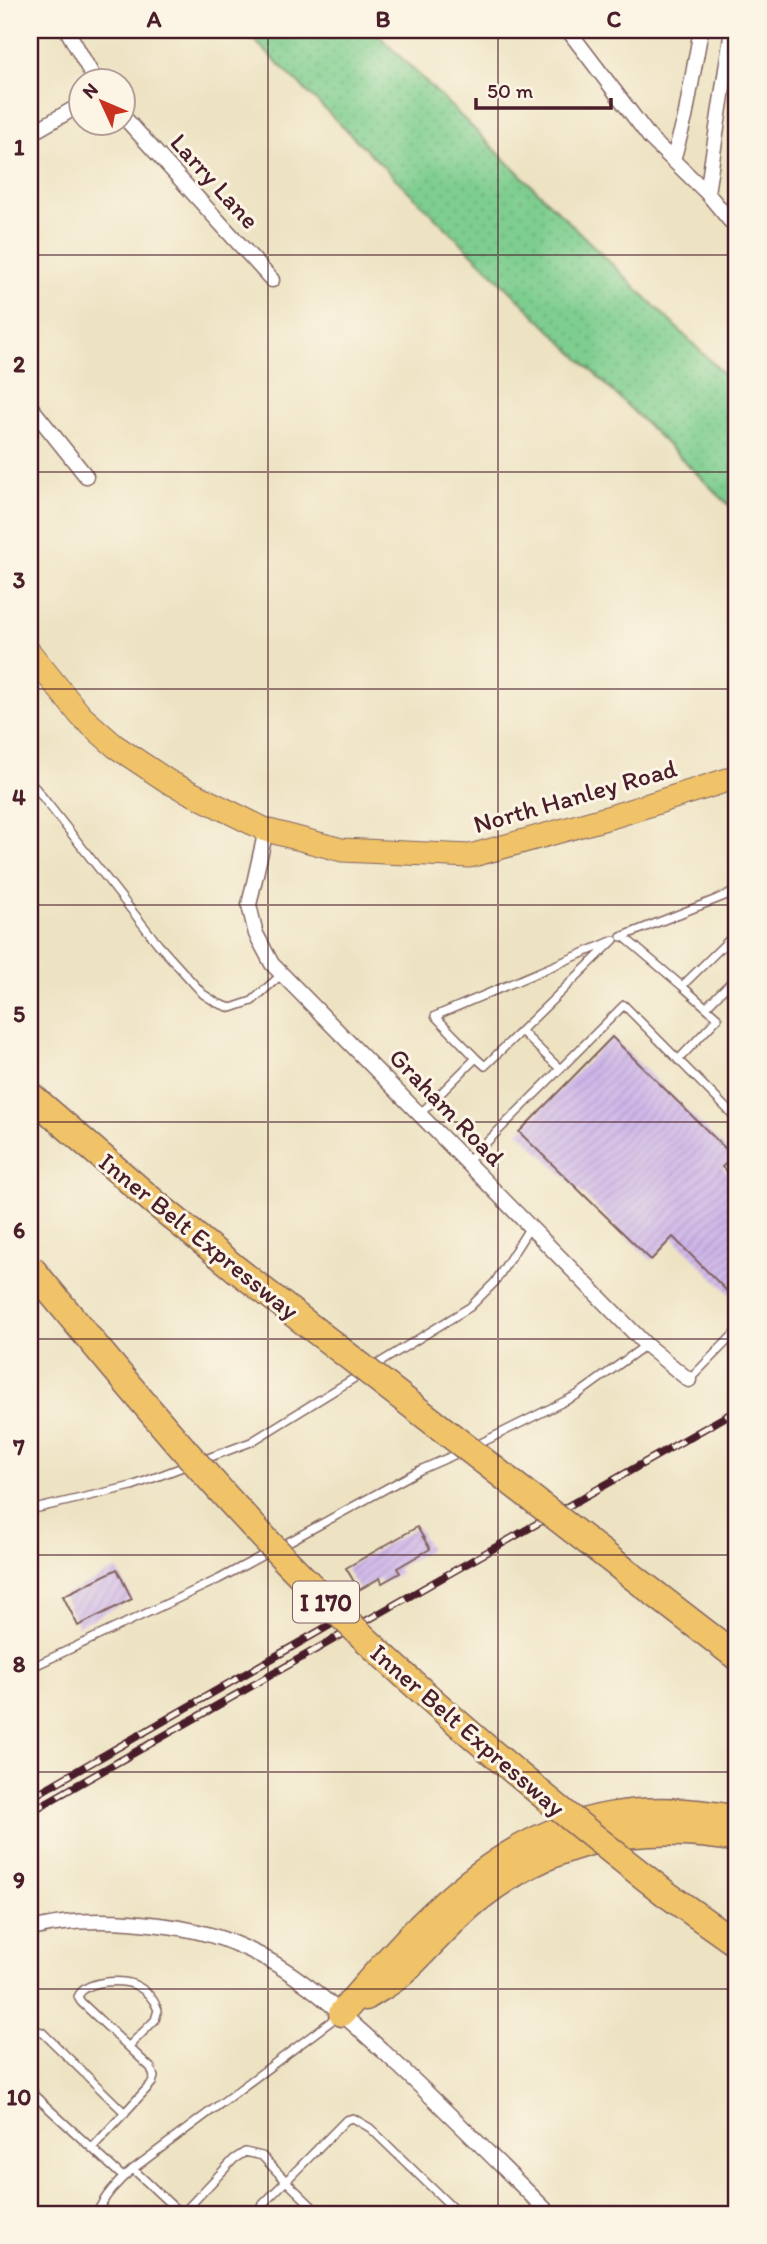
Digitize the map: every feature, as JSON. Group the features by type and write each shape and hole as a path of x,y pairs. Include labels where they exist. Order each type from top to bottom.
{"highway":[{"path":"30,1077 67,1127"},
{"name":"Inner Belt Expressway","path":"30,1095 236,1269 737,1657"},
{"name":"Inner Belt Expressway","path":"30,1267 161,1425 315,1591 461,1727 562,1813 665,1893 737,1944"},
{"path":"342,2013 385,1962 443,1902 484,1870 517,1849 554,1831 634,1813 673,1811 737,1819"},
{"path":"342,2013 400,1975 478,1899 509,1877 545,1857 589,1841 628,1834 677,1831 737,1839"}],"main road":[{"name":"North Hanley Road","path":"30,653 81,716 115,746 169,782 266,830 342,850 470,856 614,816 737,777"}],"street":[{"path":"67,30 87,66"},
{"path":"568,30 651,139 707,193 737,229"},
{"path":"673,160 685,118 701,30"},
{"path":"707,193 732,30"},
{"path":"30,134 66,114"},
{"name":"Larry Lane","path":"136,131 272,280"},
{"path":"30,406 86,476"},
{"name":"Graham Road","path":"266,830 249,905 256,934 272,964 646,1345 689,1380"},
{"path":"30,1930 47,1924 110,1921 180,1927 234,1943 279,1966 342,2013 421,2086 550,2214"}],"lane":[{"path":"30,781 158,944 203,994 231,1008 251,1001 282,974"},
{"path":"614,940 485,1066 435,1016 623,936 737,891"},
{"path":"682,986 737,932"},
{"path":"623,936 718,1018 678,1060"},
{"path":"706,1007 737,976"},
{"path":"466,1162 624,1005 737,1119"},
{"path":"522,1031 559,1068"},
{"path":"419,1114 476,1058"},
{"path":"30,1510 132,1486 251,1442 470,1307 495,1282 530,1227"},
{"path":"689,1380 737,1331"},
{"path":"30,1668 219,1579 420,1470 503,1434 577,1395 646,1345"},
{"path":"92,2148 152,2083 154,2077 151,2068 81,2002 78,1997 85,1986 125,1982 134,1984 154,2001 158,2010 155,2020 129,2046"},
{"path":"97,2214 100,2205 123,2177 342,2013"},
{"path":"30,2046 32,2036 37,2031 42,2032 125,2113"},
{"path":"30,2080 34,2095 123,2177"},
{"path":"253,2214 346,2120 353,2118 370,2128 459,2214"},
{"path":"134,2169 182,2214 234,2160 246,2152 262,2156 320,2214"}],"green space":[{"path":"244,30 373,30 737,387 737,513"}],"building":[{"path":"612,1037 733,1156 722,1167 737,1182 737,1301 673,1237 651,1260 519,1132"},
{"path":"417,1527 430,1549 397,1568 400,1573 382,1583 380,1578 359,1590 346,1568"},
{"path":"117,1569 132,1599 78,1626 63,1596"}],"railway":[{"path":"30,1812 737,1410"},
{"path":"30,1798 330,1625"}]}
